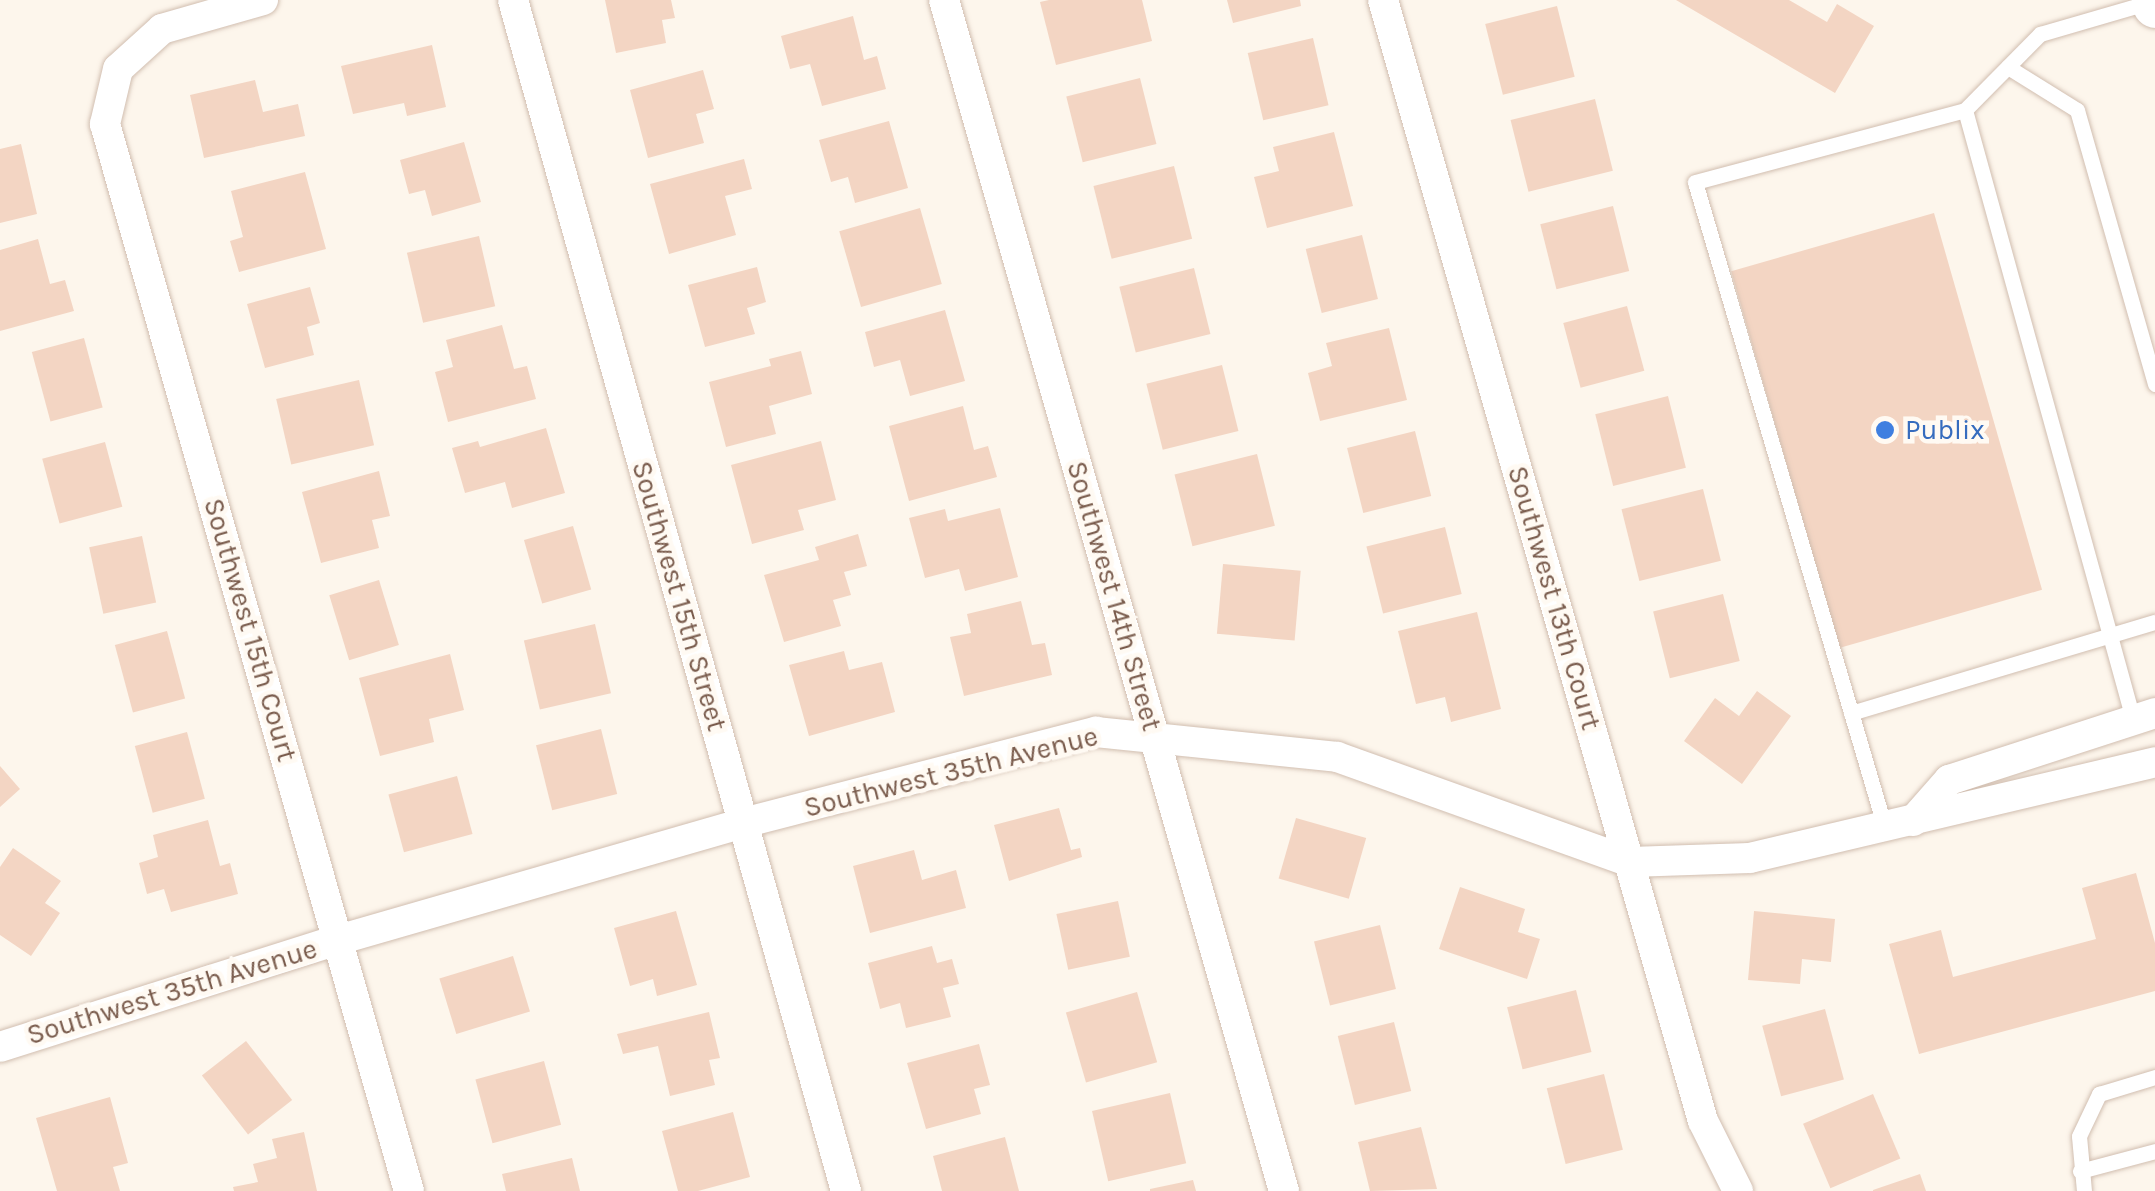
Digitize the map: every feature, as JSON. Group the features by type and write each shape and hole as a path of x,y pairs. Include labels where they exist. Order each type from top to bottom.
{"street":[{"name":"Southwest 15th Court","path":"263,0 162,29 118,68 105,124 409,1191"},
{"name":"Southwest 15th Street","path":"513,0 846,1191"},
{"name":"Southwest 14th Street","path":"944,0 1284,1191"},
{"name":"Southwest 13th Court","path":"1384,0 1703,1121 1738,1191"},
{"path":"1899,824 1949,780 2144,716"},
{"name":"Southwest 35th Avenue","path":"0,1047 338,940 743,823 1096,732 1337,757 1630,862 1750,858 2155,762"}],"lane":[{"path":"1899,824 1851,713 1695,182 1965,110 2040,34 2154,2"},
{"path":"2008,67 2077,110 2155,384"},
{"path":"1965,110 2112,635 2144,716"},
{"path":"1851,713 2155,622"},
{"path":"2084,1191 2079,1136 2099,1094 2155,1077"},
{"path":"2080,1172 2155,1151"}],"building":[{"path":"605,0 671,0 675,18 662,20 666,43 616,53"},
{"path":"1142,0 1152,41 1056,65 1040,2"},
{"path":"1227,0 1300,0 1301,6 1233,23"},
{"path":"1676,0 1789,0 1827,22 1837,4 1874,26 1835,93"},
{"path":"1557,6 1575,77 1503,95 1485,24"},
{"path":"853,16 864,60 877,56 886,89 822,106 810,64 790,69 781,36"},
{"path":"1313,38 1329,105 1263,120 1248,53"},
{"path":"432,45 446,107 407,116 404,103 353,114 341,66"},
{"path":"703,70 714,109 696,114 704,143 648,158 630,90"},
{"path":"1140,78 1156,144 1083,162 1066,96"},
{"path":"255,80 263,112 298,104 305,136 204,158 190,95"},
{"path":"1595,99 1613,171 1528,192 1511,120"},
{"path":"889,121 908,188 855,203 848,177 831,182 819,140"},
{"path":"1334,132 1353,206 1267,228 1254,177 1279,171 1273,147"},
{"path":"464,142 481,202 432,216 425,190 409,194 400,160"},
{"path":"21,144 37,214 0,223 0,149"},
{"path":"744,159 752,189 725,196 736,235 669,254 650,184"},
{"path":"1174,166 1192,239 1112,259 1093,186"},
{"path":"305,172 326,249 239,272 230,241 243,237 231,191"},
{"path":"1613,206 1629,271 1556,289 1540,224"},
{"path":"920,208 942,284 861,307 839,231"},
{"name":"Publix","path":"1934,213 2042,590 1839,648 1731,271"},
{"path":"1362,235 1378,299 1322,313 1306,249"},
{"path":"479,236 495,306 423,323 407,253"},
{"path":"38,239 50,284 65,280 74,311 0,331 0,250"},
{"path":"757,267 766,302 747,308 755,334 705,347 688,285"},
{"path":"1194,268 1210,334 1136,353 1119,287"},
{"path":"310,287 320,323 307,327 314,355 265,368 247,304"},
{"path":"1627,306 1644,371 1581,388 1563,323"},
{"path":"945,310 965,381 910,396 900,360 874,367 865,332"},
{"path":"502,325 514,369 527,366 536,399 448,422 435,372 453,367 446,340"},
{"path":"1389,328 1407,400 1320,421 1308,373 1332,366 1326,343"},
{"path":"84,338 103,408 50,422 32,352"},
{"path":"801,351 812,394 769,406 776,434 726,447 709,382 771,366 769,359"},
{"path":"1222,365 1238,431 1163,450 1146,384"},
{"path":"359,380 374,445 291,464 276,399"},
{"path":"1668,396 1686,468 1613,486 1595,414"},
{"path":"963,406 974,450 988,446 997,477 909,501 889,426"},
{"path":"546,428 565,493 512,508 505,482 465,493 452,448 478,441 480,447"},
{"path":"1415,431 1431,496 1363,513 1347,448"},
{"path":"821,441 836,500 798,510 804,530 752,544 731,465"},
{"path":"105,442 122,507 60,524 42,459"},
{"path":"1257,454 1275,526 1192,546 1175,475"},
{"path":"379,471 390,516 372,520 379,548 321,563 302,492"},
{"path":"1703,489 1721,561 1639,581 1621,509"},
{"path":"1000,508 1018,577 965,591 959,569 925,578 909,518 945,509 948,521"},
{"path":"573,526 591,589 542,604 524,540"},
{"path":"1445,527 1462,594 1383,614 1366,547"},
{"path":"858,534 867,566 844,572 851,595 833,600 841,626 784,642 764,575 819,560 815,547"},
{"path":"142,536 156,603 103,614 89,547"},
{"path":"1223,564 1301,571 1295,641 1217,634"},
{"path":"379,580 399,645 349,660 329,595"},
{"path":"1723,594 1740,661 1670,678 1653,611"},
{"path":"1021,601 1032,645 1045,643 1052,675 964,696 950,637 971,633 967,614"},
{"path":"1477,612 1501,709 1451,722 1445,697 1416,704 1398,631"},
{"path":"595,624 611,693 540,710 524,640"},
{"path":"167,631 185,699 133,713 115,645"},
{"path":"844,651 849,670 882,662 895,712 809,736 789,665"},
{"path":"450,654 464,710 429,719 434,742 380,756 359,678"},
{"path":"1757,691 1791,716 1742,784 1684,741 1715,698 1739,716"},
{"path":"601,729 617,794 552,810 536,745"},
{"path":"187,732 205,799 153,813 135,746"},
{"path":"0,766 20,789 0,807"},
{"path":"457,776 473,834 404,852 388,794"},
{"path":"1059,808 1071,850 1080,848 1082,857 1009,881 994,825"},
{"path":"1296,818 1366,838 1349,899 1279,879"},
{"path":"208,820 220,866 230,863 238,894 171,912 164,889 147,894 139,863 158,857 153,835"},
{"path":"13,848 61,881 45,903 60,913 31,956 0,935 0,867"},
{"path":"914,850 922,880 956,870 966,908 870,933 853,866"},
{"path":"2136,873 2155,943 2155,991 1919,1054 1889,944 1941,930 1953,977 2096,939 2082,888"},
{"path":"1460,887 1525,909 1518,932 1540,939 1527,979 1439,949"},
{"path":"1118,901 1130,957 1068,970 1056,914"},
{"path":"676,911 697,985 657,996 653,979 630,986 614,928"},
{"path":"1754,911 1835,919 1831,962 1802,959 1800,984 1748,980"},
{"path":"1380,925 1396,989 1330,1005 1314,941"},
{"path":"932,946 937,963 952,959 959,984 943,988 951,1017 906,1028 900,1003 880,1009 868,963"},
{"path":"513,956 530,1011 456,1034 439,979"},
{"path":"1576,990 1591,1052 1523,1069 1507,1007"},
{"path":"1137,992 1157,1062 1086,1083 1066,1012"},
{"path":"1825,1009 1844,1080 1781,1096 1762,1026"},
{"path":"709,1012 720,1058 709,1060 715,1085 670,1096 658,1046 623,1054 617,1034"},
{"path":"1394,1022 1411,1091 1355,1105 1338,1036"},
{"path":"246,1041 292,1100 248,1135 202,1075"},
{"path":"979,1044 990,1085 974,1089 981,1114 926,1129 907,1063"},
{"path":"544,1061 561,1125 493,1143 475,1079"},
{"path":"1604,1074 1623,1150 1566,1164 1547,1088"},
{"path":"1170,1093 1186,1163 1108,1181 1092,1111"},
{"path":"1873,1094 1900,1158 1830,1188 1803,1124"},
{"path":"110,1097 128,1163 113,1167 120,1191 57,1191 36,1118"},
{"path":"733,1112 750,1177 698,1191 678,1191 662,1131"},
{"path":"1421,1127 1437,1189 1370,1191 1358,1142"},
{"path":"304,1132 317,1191 234,1191 233,1187 258,1182 253,1164 277,1158 272,1139"},
{"path":"1005,1137 1019,1191 942,1191 933,1156"},
{"path":"572,1158 580,1191 506,1191 502,1174"},
{"path":"1920,1174 1926,1191 1873,1191 1873,1190"},
{"path":"1193,1180 1196,1191 1150,1191 1150,1189"}],"place":[{"name":"Publix","path":"1885,430"}]}
